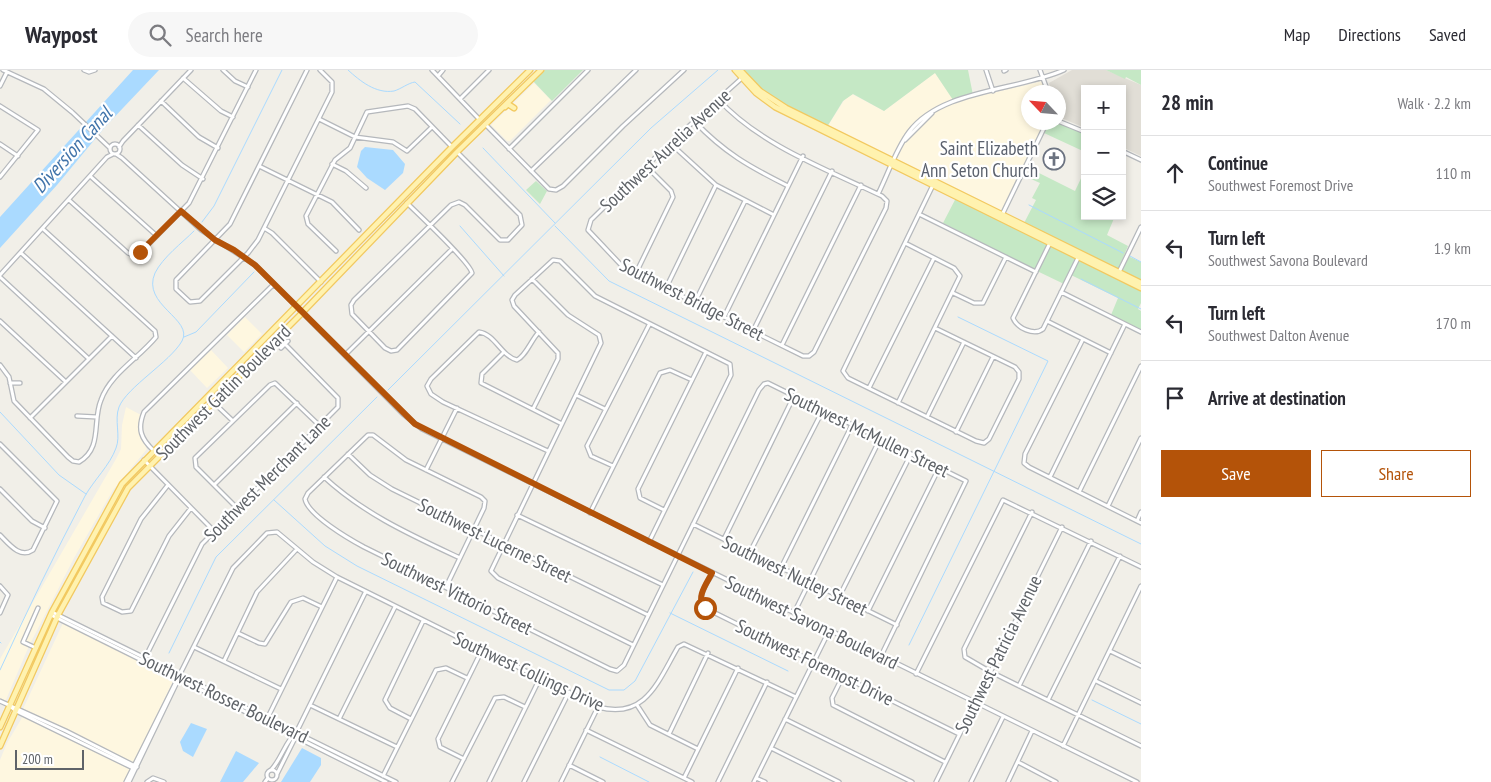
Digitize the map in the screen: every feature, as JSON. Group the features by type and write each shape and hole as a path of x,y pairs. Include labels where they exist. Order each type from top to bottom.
{"main road":[{"name":"Southwest Gatlin Boulevard","path":"0,727 51,613 115,494 144,460 321,283 498,100 530,70"},
{"name":"Southwest Gatlin Boulevard","path":"0,746 57,617 122,496 148,465 302,313 457,152 541,70"},
{"path":"735,70 771,100 834,131 933,185 1080,255 1141,288"},
{"path":"740,70 743,76 768,102 825,132 942,185 1050,243 1141,283"},
{"path":"485,124 484,117 498,100"},
{"path":"490,119 508,104 514,108 510,100"},
{"path":"464,145 468,137 480,125 480,119"},
{"path":"825,132 834,131"},
{"path":"933,185 942,185"}],"street":[{"path":"84,70 89,72 95,70"},
{"path":"107,157 114,154 123,140 191,70"},
{"path":"223,70 235,81 248,87"},
{"path":"69,200 128,253 135,255 140,252 189,203 203,179 256,70"},
{"path":"307,70 232,219 215,240 177,278 175,284 189,301 194,304 200,301 245,256 264,228 333,87 332,82 320,70"},
{"path":"432,70 480,119"},
{"path":"438,76 443,70"},
{"path":"460,99 489,70"},
{"path":"509,149 588,70"},
{"path":"531,171 636,70"},
{"path":"485,124 549,189 556,190 563,186 623,126 684,70"},
{"path":"986,70 993,91"},
{"path":"1040,70 1046,85"},
{"path":"718,99 747,127 878,194 905,141 933,112 950,102 1044,79 1064,70"},
{"path":"0,86 5,71 44,89 99,136 110,149"},
{"name":"Southwest Aurelia Avenue","path":"588,226 646,166 743,76"},
{"path":"183,78 221,111 233,117"},
{"path":"161,101 199,137 218,148"},
{"path":"0,106 38,130 0,177"},
{"path":"336,251 306,221 308,212 332,164 350,148 367,112 408,106 415,109 452,147"},
{"path":"319,119 355,138 393,142 406,150 432,127"},
{"path":"694,121 714,142 734,158 788,186"},
{"path":"1066,124 1081,130"},
{"path":"138,125 182,165 203,179"},
{"path":"1001,216 1043,130"},
{"path":"105,142 117,147"},
{"path":"670,143 716,185 774,215"},
{"path":"0,144 18,156"},
{"path":"110,149 117,147"},
{"name":"Southwest Savona Boulevard","path":"117,147 122,158"},
{"path":"993,153 1005,147"},
{"path":"89,359 0,276 107,157 110,149"},
{"name":"Southwest Savona Boulevard","path":"110,149 215,240 245,256 409,420 441,439 1137,782"},
{"path":"407,203 430,226 470,267 472,272 468,279 395,351 387,349 352,314 350,309 354,300 430,226 451,205 459,202 465,205 499,240 506,241 522,225 522,217 457,152"},
{"path":"1126,153 1141,160"},
{"path":"724,317 803,156"},
{"path":"332,164 346,171 366,188"},
{"path":"259,166 337,206 359,230"},
{"path":"636,274 673,197 671,191 646,166"},
{"path":"753,331 832,171"},
{"path":"90,176 157,236"},
{"path":"666,288 716,185"},
{"path":"782,345 861,185"},
{"path":"933,185 843,367 843,374 956,432 976,441 984,442 989,439 1019,379 1019,372 1015,367 936,328"},
{"name":"Southwest Bridge Street","path":"588,226 590,234 618,264 782,345 809,356 814,352 886,208 886,201 878,194"},
{"path":"695,302 745,201"},
{"path":"919,214 1036,272"},
{"path":"1119,272 1141,227"},
{"path":"264,228 272,233 321,283"},
{"path":"0,365 7,372 14,402 72,461 79,462 95,444 97,417 104,392 155,338 155,331 43,229"},
{"path":"898,403 960,279 960,273 954,268 905,243"},
{"path":"1050,243 1014,314 1014,320 1018,325 1032,332 1041,331 1047,322 1080,255"},
{"path":"345,355 452,249"},
{"path":"21,253 136,358"},
{"path":"953,293 974,303 983,303 1006,257"},
{"path":"869,388 934,258"},
{"path":"533,409 558,359 558,351 514,306 514,297 549,261 558,260 595,296 649,325 728,363 732,368 731,375 649,542"},
{"path":"532,278 568,315 599,335 602,340 492,566 492,574 633,645 694,524"},
{"path":"154,451 142,440 140,434 144,412 274,284"},
{"path":"1061,292 1141,332"},
{"path":"0,321 66,382"},
{"path":"1047,322 1111,353"},
{"path":"1050,477 1126,324"},
{"path":"613,466 591,456 587,450 605,409 649,325"},
{"path":"539,332 519,360 510,358 486,334 476,334 428,381 427,386 429,392 457,408 548,451"},
{"path":"30,418 112,336"},
{"path":"1083,339 1023,460 1026,466 1141,523"},
{"path":"281,348 288,341"},
{"path":"927,417 964,342"},
{"name":"Southwest Merchant Lane","path":"145,658 199,548 338,408 338,398 285,344"},
{"path":"504,352 482,374 480,381 485,386 562,424"},
{"path":"664,510 640,498 638,491 706,352"},
{"path":"956,432 993,356"},
{"path":"1079,492 1141,366"},
{"path":"590,513 660,372 670,370 692,380"},
{"path":"10,383 20,383"},
{"path":"237,508 196,467 195,458 270,385 275,383 320,426"},
{"name":"Southwest McMullen Street","path":"694,524 759,390 764,384 768,383 966,481 897,625"},
{"path":"576,395 605,409"},
{"path":"724,539 794,396"},
{"path":"213,402 233,421"},
{"path":"214,485 297,403"},
{"path":"426,470 457,408"},
{"path":"750,552 823,410"},
{"path":"77,416 97,417"},
{"path":"781,568 852,425"},
{"path":"446,587 460,558 474,529 484,508 485,502 481,497 400,456 373,435 366,436 324,477 349,499 380,520 460,558"},
{"path":"1108,506 1141,438"},
{"path":"794,613 880,439"},
{"path":"0,444 57,501 33,550 25,554 20,552 0,535"},
{"name":"Southwest Lucerne Street","path":"348,454 386,485 648,615"},
{"path":"839,597 911,454"},
{"path":"144,460 214,531"},
{"path":"868,611 939,468"},
{"name":"Southwest Vittorio Street","path":"324,477 305,497 308,506 352,540 610,669 616,671 622,668 633,645"},
{"path":"168,485 141,519 102,600 122,612 131,611 169,536 191,508"},
{"path":"0,489 32,521 45,528"},
{"path":"916,674 1004,500 1032,512 1141,567"},
{"path":"1032,512 964,649 964,657 989,672 1141,746"},
{"path":"1137,521 1141,512"},
{"path":"517,515 663,586"},
{"name":"Southwest Nutley Street","path":"694,524 897,625"},
{"name":"Southwest Patricia Avenue","path":"936,782 1062,527"},
{"name":"Southwest Collings Drive","path":"194,647 233,568 267,534 276,531 297,550 336,577 365,593 569,692 598,708 620,710 637,705"},
{"path":"1019,686 1091,541"},
{"path":"224,661 257,592 297,550"},
{"path":"1048,700 1120,556"},
{"name":"Southwest Foremost Drive","path":"712,573 701,596 703,606 959,734"},
{"path":"267,719 336,577"},
{"path":"0,586 8,594 0,613"},
{"path":"1063,746 1141,586"},
{"path":"294,735 274,779 267,780 268,773 280,760 310,705 365,593"},
{"path":"238,633 259,644 265,644 291,602 303,598 322,607"},
{"path":"339,719 395,607"},
{"path":"36,648 23,642 38,608"},
{"name":"Southwest Rosser Boulevard","path":"51,613 386,782"},
{"name":"Southwest Rosser Boulevard","path":"57,617 145,658 178,678 267,719 294,735 396,782"},
{"path":"411,719 388,707 385,698 423,621"},
{"path":"881,656 897,625"},
{"path":"765,782 755,780 829,631"},
{"path":"698,749 648,724 637,705 650,696 678,647 684,644 690,645 796,696"},
{"path":"127,782 194,647 281,689"},
{"path":"464,759 443,749 438,741 482,650"},
{"path":"1110,651 1141,665"},
{"path":"669,734 708,653"},
{"path":"384,776 411,719 438,669 446,668 467,678"},
{"path":"684,778 738,668"},
{"path":"843,676 832,698 833,705 945,762"},
{"path":"489,782 540,678"},
{"path":"1096,681 1141,703"},
{"path":"718,782 767,682"},
{"path":"524,782 569,692"},
{"path":"452,782 495,698 502,696 525,707"},
{"path":"0,701 135,767"},
{"path":"310,705 397,747"},
{"path":"561,782 598,708"},
{"path":"971,782 1003,717"},
{"path":"785,720 912,782"},
{"path":"586,730 692,782"},
{"path":"1008,782 1032,731"},
{"path":"771,748 839,782"},
{"path":"1018,762 1054,781"},
{"path":"569,765 597,781 603,782"},
{"path":"271,770 277,774"},
{"path":"147,782 153,778 164,782"}],"shaded area":[{"path":"1072,70 1106,70 1141,85 1141,156 1126,149 1126,85 1081,85 1081,126 1066,120 1066,85 1049,85 1049,83"},
{"path":"935,73 954,100 928,112 914,124 904,136 893,160 827,127 847,96 852,94 884,111"},
{"path":"1043,81 1044,85 1026,85"},
{"path":"534,83 551,100 510,141 507,141 491,125"},
{"path":"1021,86 1021,130 1043,130 1001,214 895,161 906,141 934,112 971,98"},
{"path":"245,317 262,334 244,352 227,335"},
{"path":"211,350 228,368 207,388 190,370"},
{"path":"126,407 141,415 139,434 147,449 113,490 74,558 30,644 25,641 40,607 37,606 22,641 29,646 5,702 0,700 0,659 121,449 122,425"},
{"path":"63,623 174,679 133,764 23,709"},
{"path":"23,716 131,768 124,782 0,782 0,760 7,743"}],"green space":[{"path":"545,70 583,70 552,101 533,81"},
{"path":"742,70 968,70 973,95 953,100 935,73 884,111 853,94 843,101 827,127 792,109 772,96"},
{"path":"1106,70 1141,70 1141,85 1126,77 1125,79"},
{"path":"1067,125 1081,132 1081,150 1044,133 1046,130 1066,130"},
{"path":"1035,171 1075,191 1081,178 1081,220 1113,220 1107,235 1128,246 1117,272 1023,225 1036,200 1032,198 1040,183 1031,179"},
{"path":"536,181 547,191 540,204 526,190"},
{"path":"957,196 1049,242 1035,270 943,223"},
{"path":"1051,243 1078,256 1064,284 1037,271"},
{"path":"1128,256 1141,262 1141,284 1120,274"},
{"path":"1080,257 1141,287 1141,303 1138,309 1141,311 1141,330 1111,315 1118,298 1071,275"}],"water":[{"name":"Diversion Canal","path":"133,70 159,70 105,127 57,185 0,248 0,217"},
{"path":"365,147 393,150 405,164 403,173 385,190 367,178 357,167 361,151"},
{"path":"191,723 207,729 193,757 183,751 180,742"},
{"path":"302,748 321,758 321,765 310,782 281,782"},
{"path":"236,751 259,763 243,782 220,782"}],"waterway":[{"path":"202,222 214,206 282,70"},
{"path":"348,70 363,82 381,91 394,91 415,82 460,124"},
{"path":"388,390 651,128 718,70"},
{"path":"483,148 555,223"},
{"path":"1029,205 1123,253"},
{"path":"460,226 504,276"},
{"path":"555,226 609,281 1141,544"},
{"path":"0,670 41,582 85,496 113,454 118,438 117,417 119,407 131,391 168,357 182,341 184,333 181,326 161,303 155,294 153,284 158,267 194,231"},
{"path":"1130,256 1141,262"},
{"path":"184,337 196,332 254,272"},
{"path":"1081,279 1141,309"},
{"path":"909,645 1048,361 958,317"},
{"path":"169,653 216,557 377,397"},
{"path":"0,412 59,475 86,494"},
{"path":"274,500 325,546 357,566 609,690 624,690 635,681 693,572"},
{"path":"670,613 788,671"},
{"path":"1092,700 1141,724"},
{"path":"600,757 649,782"}],"place":[{"name":"Saint Elizabeth Ann Seton Church","path":"1054,159"}],"route":[{"path":"140,252 181,211 201,230 245,256 255,265 394,406 422,429 712,573 700,601 705,608"}]}
